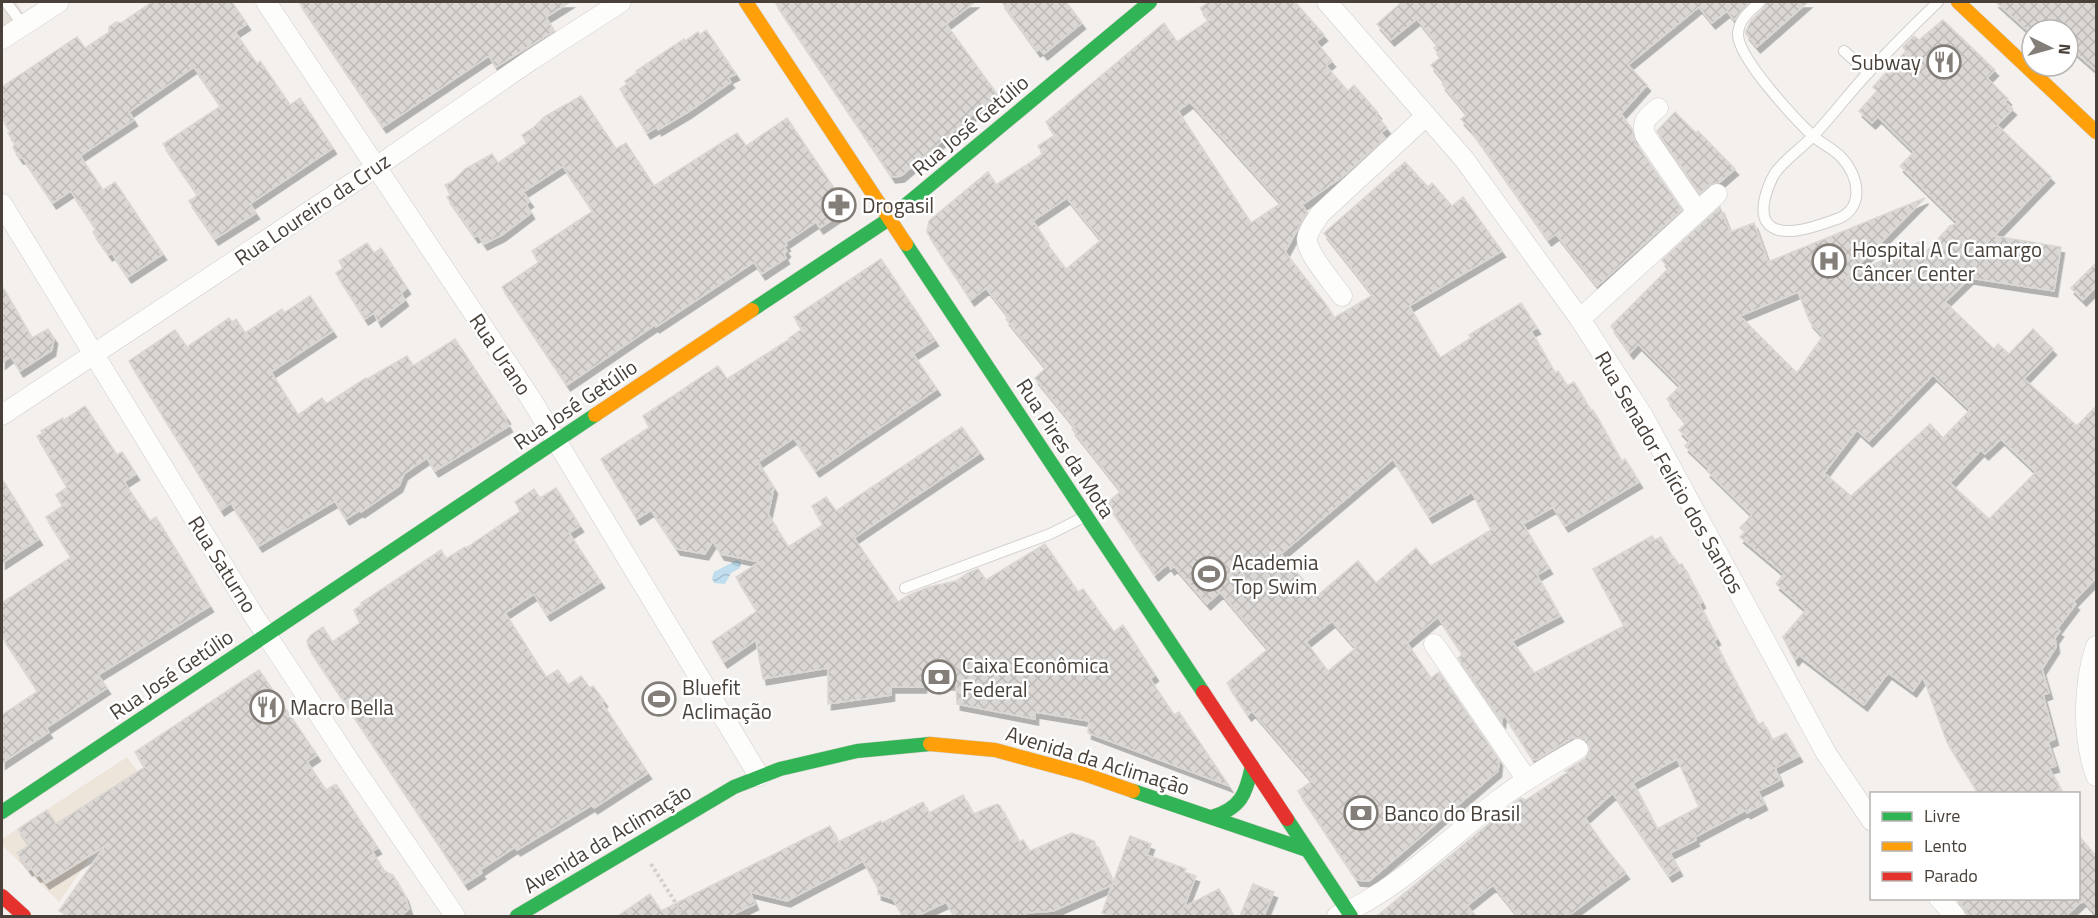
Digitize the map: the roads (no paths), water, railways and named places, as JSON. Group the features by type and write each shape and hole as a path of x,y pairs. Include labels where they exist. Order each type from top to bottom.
{"street":[{"path":"2,39 59,2"},
{"name":"Rua Urano","path":"266,2 558,441 759,776"},
{"name":"Rua Loureiro da Cruz","path":"2,415 621,2"},
{"name":"Rua Pires da Mota","path":"746,2 1252,766 1307,850 1345,915"},
{"name":"Rua José Getúlio","path":"2,812 889,219 1150,2"},
{"name":"Rua Senador Felício dos Santos","path":"1327,2 1464,159 1580,319 1643,416 1826,753 1870,819"},
{"path":"1958,2 2097,132"},
{"path":"1658,108 1644,122 1642,127 1645,135 1697,211"},
{"path":"1342,296 1311,253 1307,241 1310,229 1320,214 1426,116"},
{"path":"1580,319 1717,194"},
{"name":"Rua Saturno","path":"2,204 267,636 455,916"},
{"path":"1434,644 1527,780"},
{"path":"2097,646 2088,682 2086,719 2092,764 2097,776"},
{"name":"Avenida da Aclimação","path":"517,916 734,787 759,776 801,763 857,751 930,744 995,750 1084,774 1307,850"},
{"path":"1345,915 1376,896 1499,799 1578,749"},
{"path":"1212,817 1229,812 1239,803 1248,786 1252,766"},
{"path":"2,896 24,916"},
{"path":"1941,900 1955,916"}],"lane":[{"path":"6,2 23,25"},
{"path":"1760,2 1746,14 1740,23 1738,36 1742,48 1766,86 1814,136 1842,157 1855,177 1857,195 1851,209 1837,220 1785,232 1766,222 1764,212 1767,190 1776,172 1814,136 1868,73 1938,2"},
{"path":"1844,51 1868,73"},
{"path":"905,588 1050,534 1086,516"}],"water":[{"path":"737,560 741,563 740,568 731,573 725,584 714,583 712,578 714,572"}],"place":[{"name":"Subway","path":"1944,62"},
{"name":"Drogasil","path":"839,205"},
{"name":"Hospital A C Camargo Câncer Center","path":"1829,261"},
{"name":"Academia Top Swim","path":"1209,574"},
{"name":"Caixa Econômica Federal","path":"939,677"},
{"name":"Bluefit Aclimação","path":"659,699"},
{"name":"Macro Bella","path":"267,707"},
{"name":"Banco do Brasil","path":"1361,813"}]}
